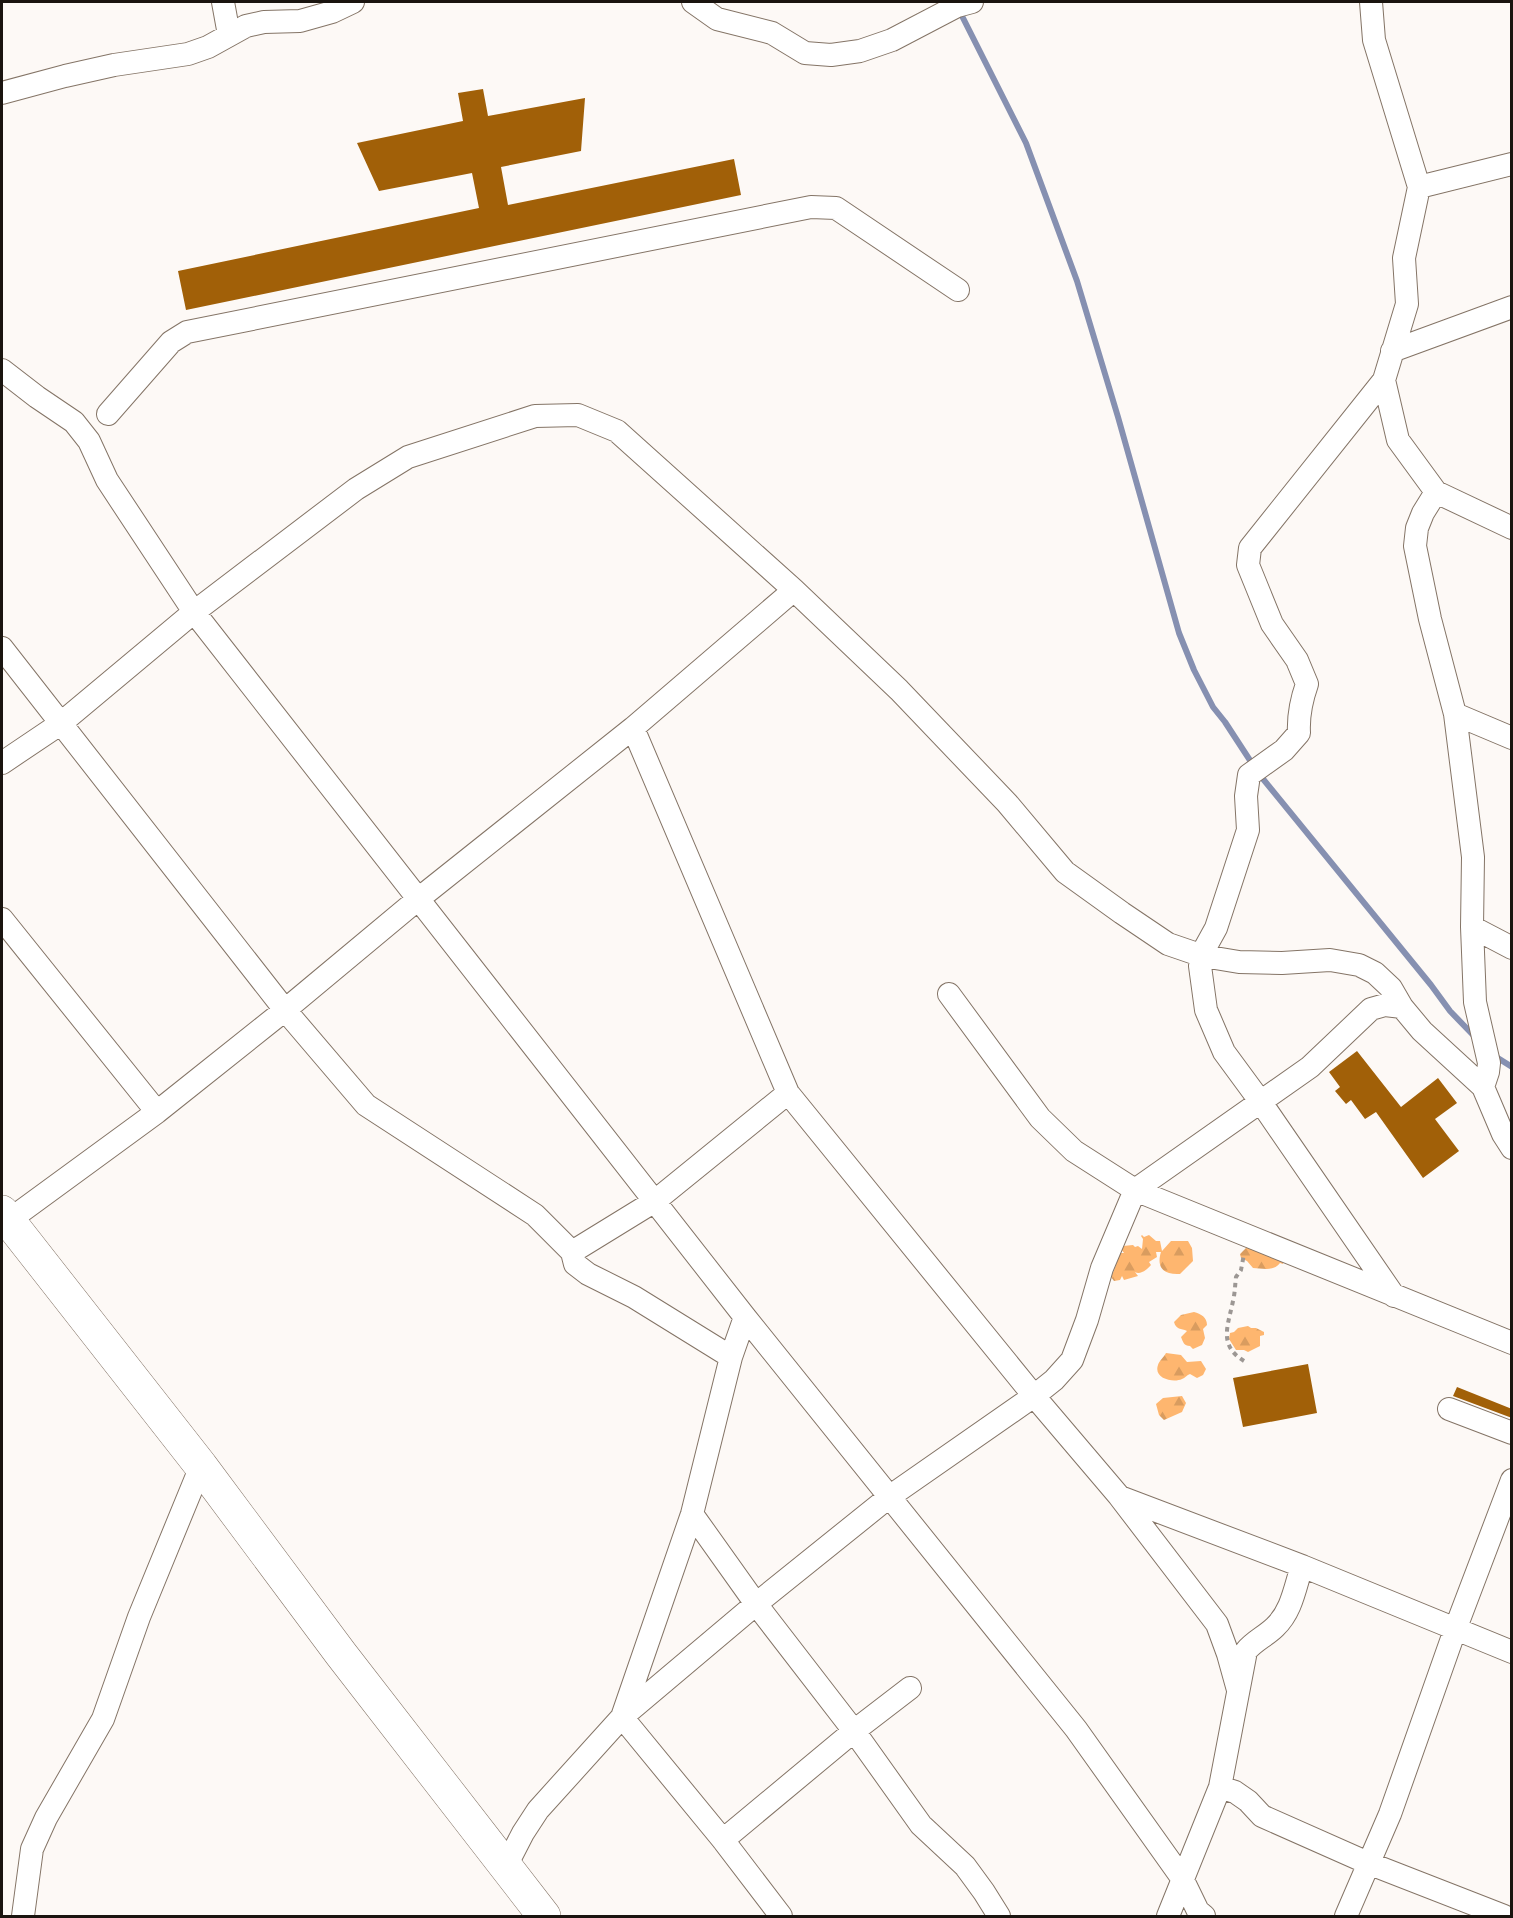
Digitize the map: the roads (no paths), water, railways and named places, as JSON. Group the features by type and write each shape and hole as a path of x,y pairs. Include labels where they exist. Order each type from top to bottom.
{"highway":[{"path":"5,1217 201,1466 340,1654 505,1868 535,1914"}],"street":[{"path":"223,2 229,35"},
{"path":"2,93 64,75 114,64 188,54 208,47 246,26 264,22 300,21 332,12 353,2"},
{"path":"693,2 717,19 772,33 805,53 831,55 860,51 892,40 957,6 972,2"},
{"path":"1371,2 1374,40 1419,187 1404,258 1407,304 1384,380 1250,548 1248,565 1272,624 1296,660 1307,684 1298,716 1299,733 1284,750 1249,775 1246,796 1248,830 1216,928 1205,948 1200,966 1206,1010 1224,1052 1394,1296"},
{"path":"1419,187 1512,164"},
{"path":"96,455 100,433 108,414 171,342 187,332 812,207 836,208 958,290"},
{"path":"1392,351 1512,307"},
{"path":"2,370 74,422 89,441 107,480 194,612 745,1317 1076,1729 1182,1878 1198,1911 1204,1917"},
{"path":"1384,380 1398,440 1436,492 1512,528"},
{"path":"74,422 95,421 108,414"},
{"path":"2,763 60,724 194,612 356,489 408,457 535,416 578,415 616,431 794,590 907,698 1007,803 1065,872 1168,944 1203,956 1239,962 1282,963 1330,960 1359,965 1375,973 1390,988 1422,1031 1483,1087 1503,1134 1512,1148"},
{"path":"1436,492 1417,528 1415,546 1430,619 1455,714 1473,857 1472,927 1475,1002 1489,1063 1483,1087"},
{"path":"5,1217 156,1112 285,1010 417,900 633,728 794,590"},
{"path":"2,648 285,1010 366,1105 535,1215 572,1252 575,1264 588,1274 634,1297 731,1357"},
{"path":"1455,714 1512,738"},
{"path":"633,728 788,1093 1034,1396 1119,1496 1217,1624 1238,1690"},
{"path":"2,919 156,1112"},
{"path":"1472,927 1512,948"},
{"path":"949,994 1040,1118 1074,1151 1135,1190 1512,1343"},
{"path":"505,1868 538,1810 622,1717 756,1604 889,1497 1054,1380 1072,1360 1087,1320 1102,1268 1135,1190 1310,1067 1371,1009 1384,1005 1402,1007"},
{"path":"572,1252 655,1201 788,1093"},
{"path":"622,1717 692,1514 731,1357 745,1317"},
{"path":"1449,1409 1512,1432"},
{"path":"23,1917 33,1849 46,1818 103,1719 139,1617 201,1466"},
{"path":"1346,1917 1390,1814 1455,1630 1512,1480"},
{"path":"1119,1496 1302,1566 1512,1652"},
{"path":"692,1514 756,1604 854,1731 921,1825 965,1866 999,1917"},
{"path":"1168,1917 1220,1787 1246,1651 1253,1642 1267,1634 1287,1614 1302,1566"},
{"path":"723,1840 854,1731 910,1688"},
{"path":"622,1717 723,1840 781,1917"},
{"path":"1220,1787 1235,1792 1248,1801 1262,1816 1368,1863 1504,1917"}],"waterway":[{"path":"959,10 1026,143 1077,281 1179,633 1194,670 1213,707 1253,765"},
{"path":"1259,774 1450,1011 1475,1037"},
{"path":"1493,1055 1512,1067"}]}
